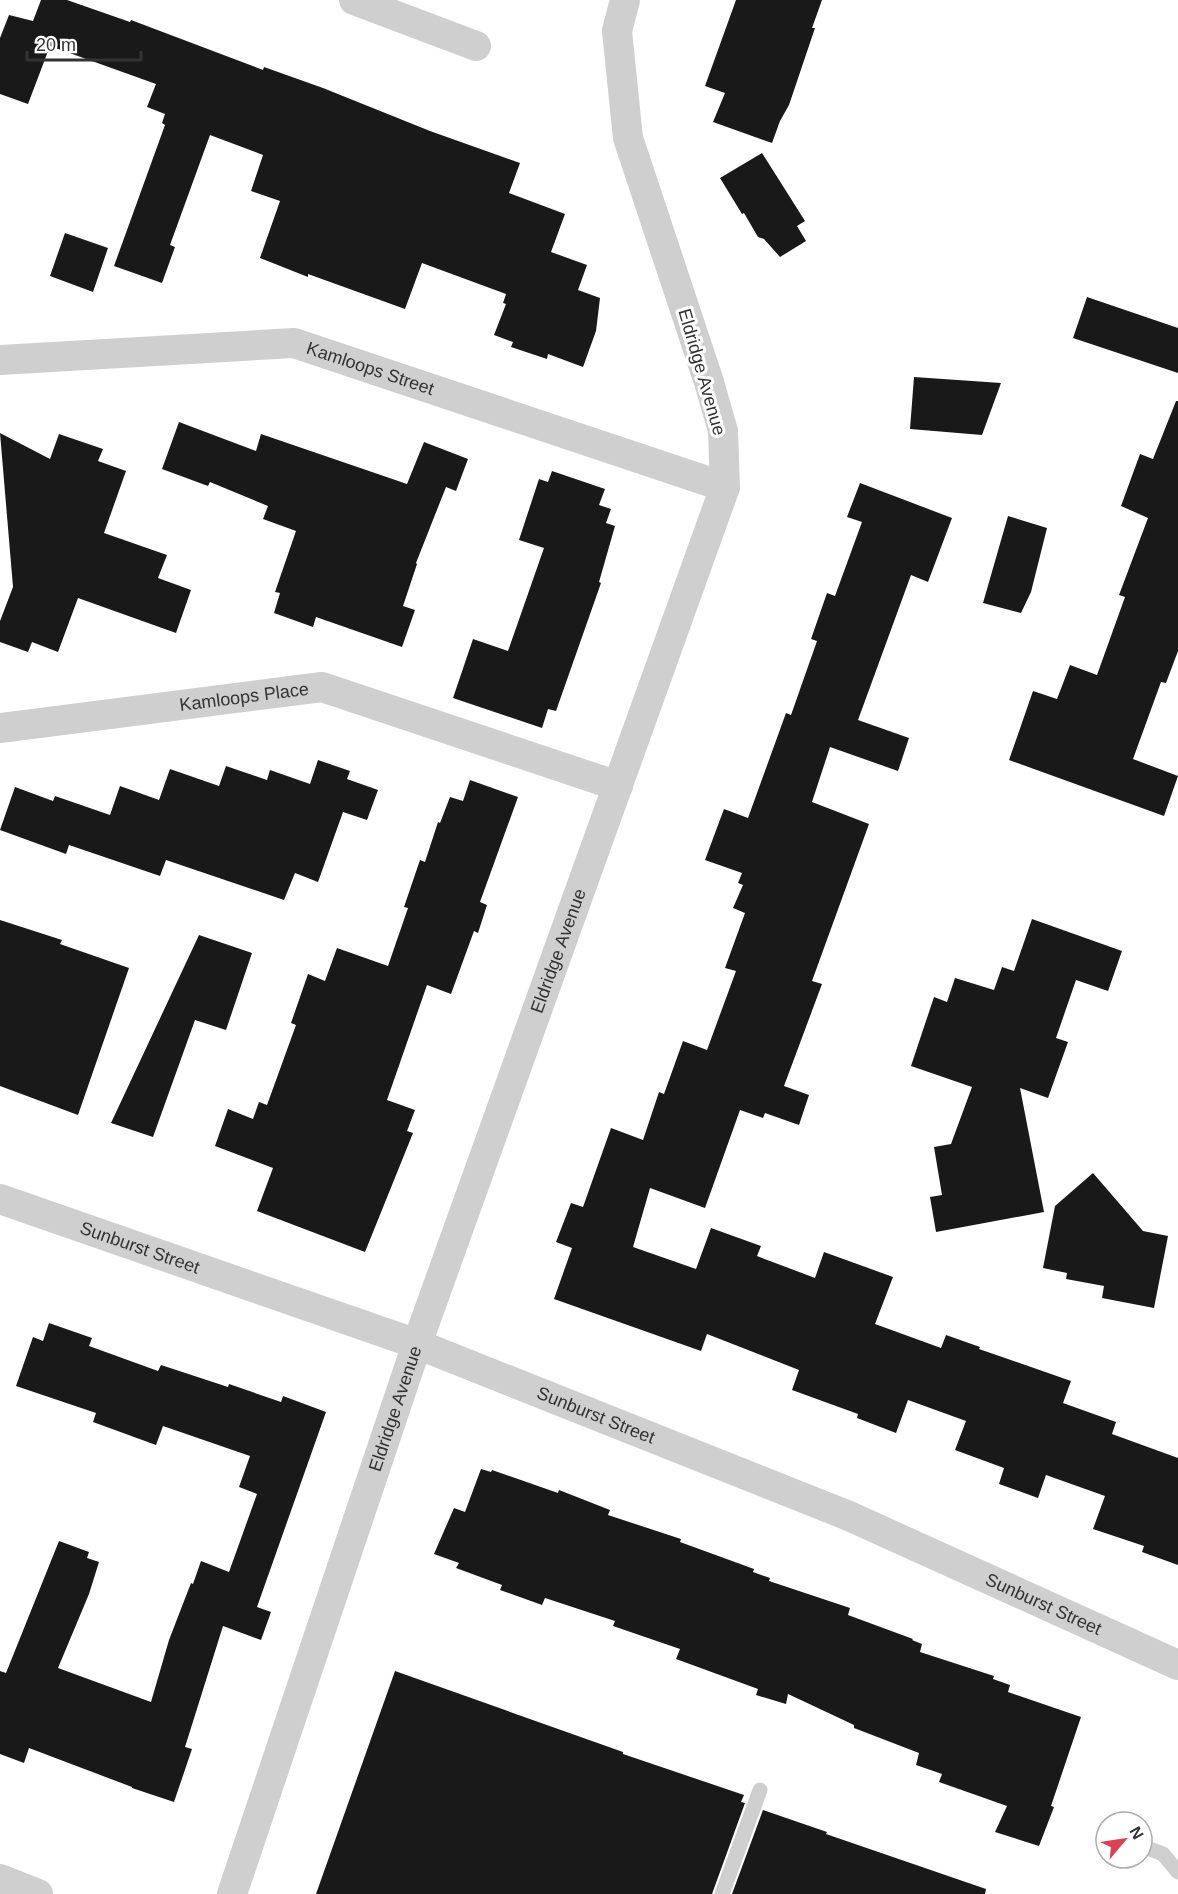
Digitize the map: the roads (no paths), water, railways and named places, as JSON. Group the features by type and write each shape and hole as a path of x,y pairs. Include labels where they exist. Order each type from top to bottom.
{"street":[{"path":"354,0 476,46"},
{"name":"Eldridge Avenue","path":"232,1894 417,1344 725,488 723,431 628,138 617,31 625,0"},
{"name":"Kamloops Street","path":"0,360 294,343 725,488"},
{"name":"Kamloops Place","path":"0,728 322,687 618,786"},
{"name":"Sunburst Street","path":"0,1199 417,1344 849,1516 1178,1665"},
{"path":"0,1879 38,1894"}],"lane":[{"path":"722,1894 760,1790"},
{"path":"1154,1851 1163,1854 1178,1872"}]}
